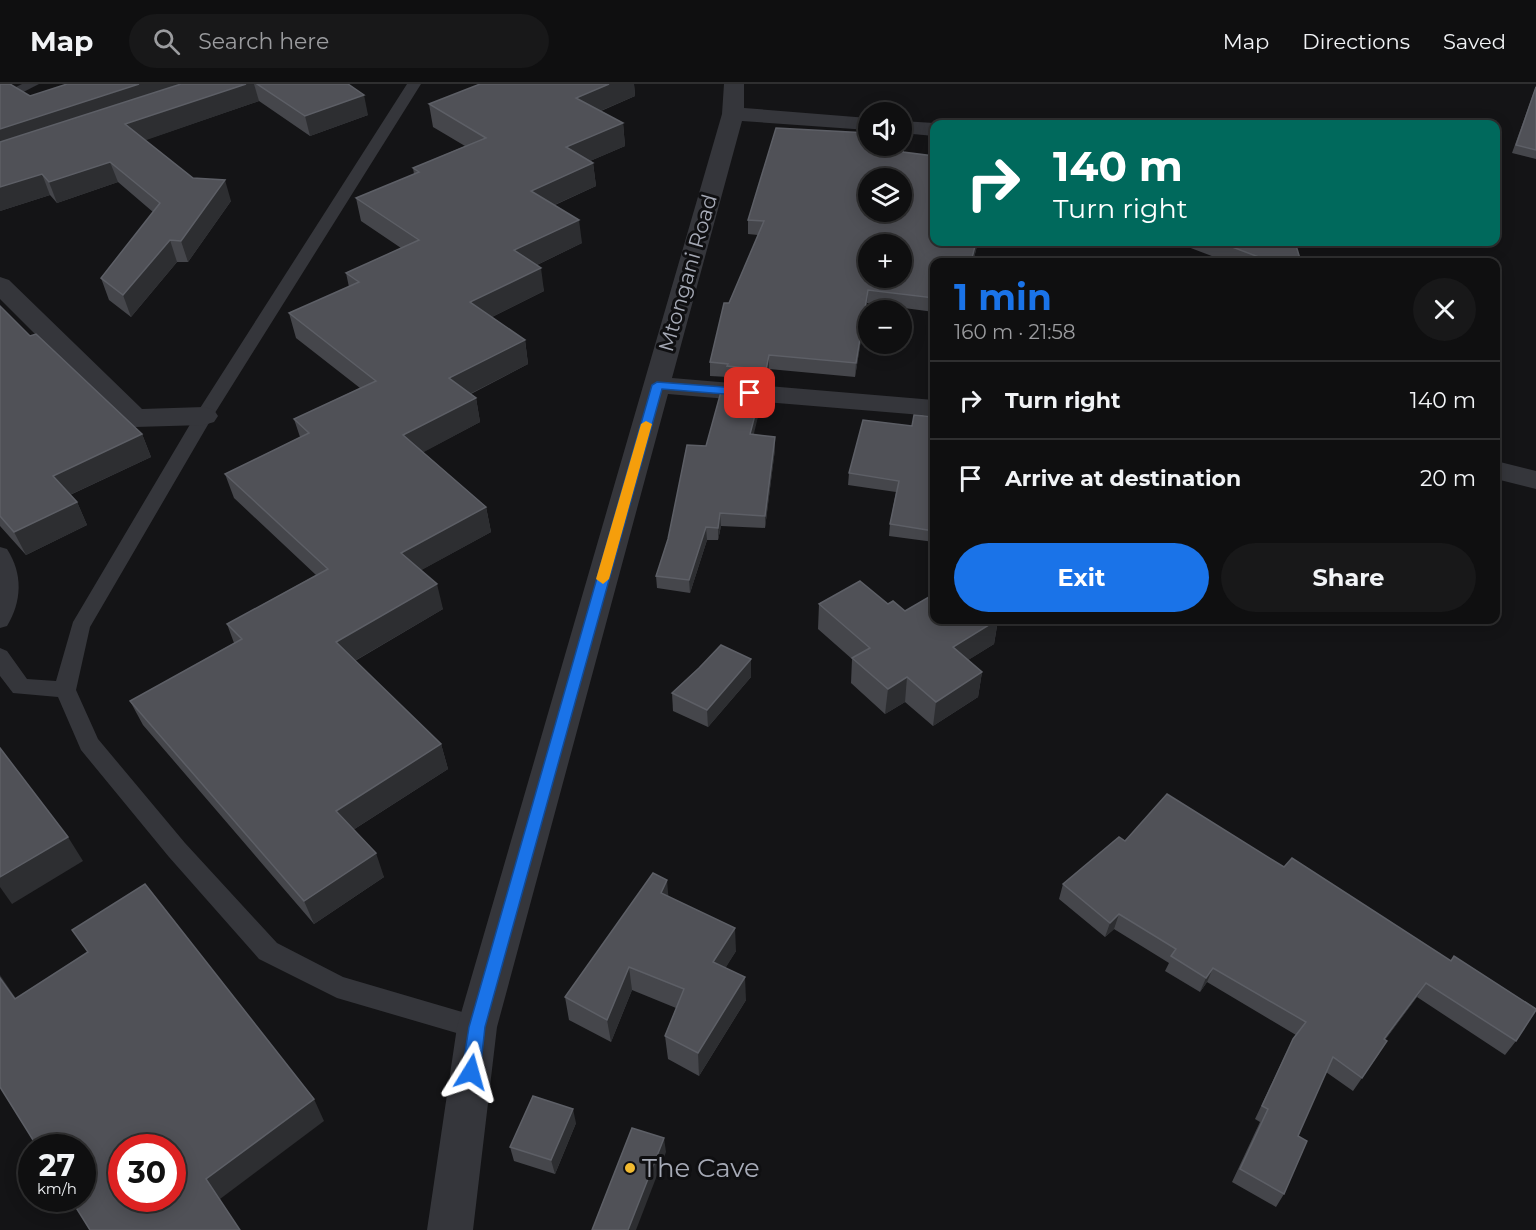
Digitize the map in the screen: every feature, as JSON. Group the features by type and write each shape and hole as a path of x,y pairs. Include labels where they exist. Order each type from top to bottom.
{"street":[{"path":"734,99 858,122"},
{"name":"Mtongani Road","path":"450,1230 477,1027 657,385 734,99"},
{"path":"912,128 930,130"},
{"path":"0,285 135,418 204,416"},
{"path":"657,385 930,408"},
{"path":"1500,471 1536,480"}],"lane":[{"path":"0,100 32,84"},
{"path":"414,84 204,416 80,627 65,690 89,744 177,850 268,951 337,987 477,1027"},
{"path":"0,555 6,562 10,594 0,621"},
{"path":"0,656 21,687 65,690"}],"building":[{"path":"0,84 10,84 30,96 67,84 139,84 0,129"},
{"path":"181,84 246,84 125,124 193,178 225,180 181,241 170,240 123,295 101,278 160,203 110,162 49,182 42,174 0,187 0,142"},
{"path":"257,84 348,84 364,95 305,116"},
{"path":"480,84 609,84 576,98 623,123 566,147 593,163 531,191 579,220 514,250 541,268 470,302 525,340 449,378 476,398 403,435 486,507 401,553 437,584 336,642 441,744 336,811 376,853 304,901 130,701 242,639 227,624 328,569 225,474 309,433 294,419 376,381 289,313 359,282 346,273 419,240 356,198 419,172 413,168 486,138 429,104"},
{"path":"1536,87 1536,150 1516,145"},
{"path":"776,128 858,132 858,156 912,156 912,153 930,155 930,246 975,246 972,258 930,258 930,298 868,290 866,300 858,300 856,363 769,355 766,370 710,362 724,303 729,303 764,221 748,220"},
{"path":"1230,246 1296,246 1300,258 1261,258"},
{"path":"0,306 30,336 36,334 142,434 53,476 77,502 14,532 0,516"},
{"path":"722,388 761,392 750,434 775,437 765,516 720,513 718,528 706,527 689,580 656,576 668,539 687,445 706,446"},
{"path":"914,415 930,417 930,530 890,524 899,481 849,473 863,420 912,426"},
{"path":"860,581 888,604 893,601 905,611 930,596 930,624 990,624 953,647 982,672 936,702 907,677 888,689 852,658 870,648 819,604"},
{"path":"721,645 751,659 707,710 672,693 699,668"},
{"path":"0,748 68,837 0,877"},
{"path":"1167,794 1284,867 1292,858 1451,961 1454,956 1536,1010 1516,1041 1426,983 1384,1039 1387,1041 1362,1078 1333,1057 1298,1136 1307,1141 1284,1194 1240,1169 1268,1109 1262,1106 1293,1039 1306,1022 1213,968 1206,978 1171,956 1176,949 1119,914 1110,923 1063,884 1119,837 1125,841"},
{"path":"653,873 667,880 661,893 735,928 713,962 745,977 698,1053 665,1036 684,989 629,967 607,1020 565,997"},
{"path":"145,884 314,1099 206,1179 240,1230 90,1230 79,1212 96,1212 96,1134 29,1134 0,1087 0,978 15,999 88,952 72,930"},
{"path":"533,1096 573,1109 551,1160 510,1147"},
{"path":"632,1128 664,1138 628,1230 592,1230"}],"slow traffic":[{"path":"603,579 646,424"}],"place":[{"name":"The Cave","path":"630,1168"}],"route":[{"path":"471,1072 477,1027 657,385 750,393"}]}
